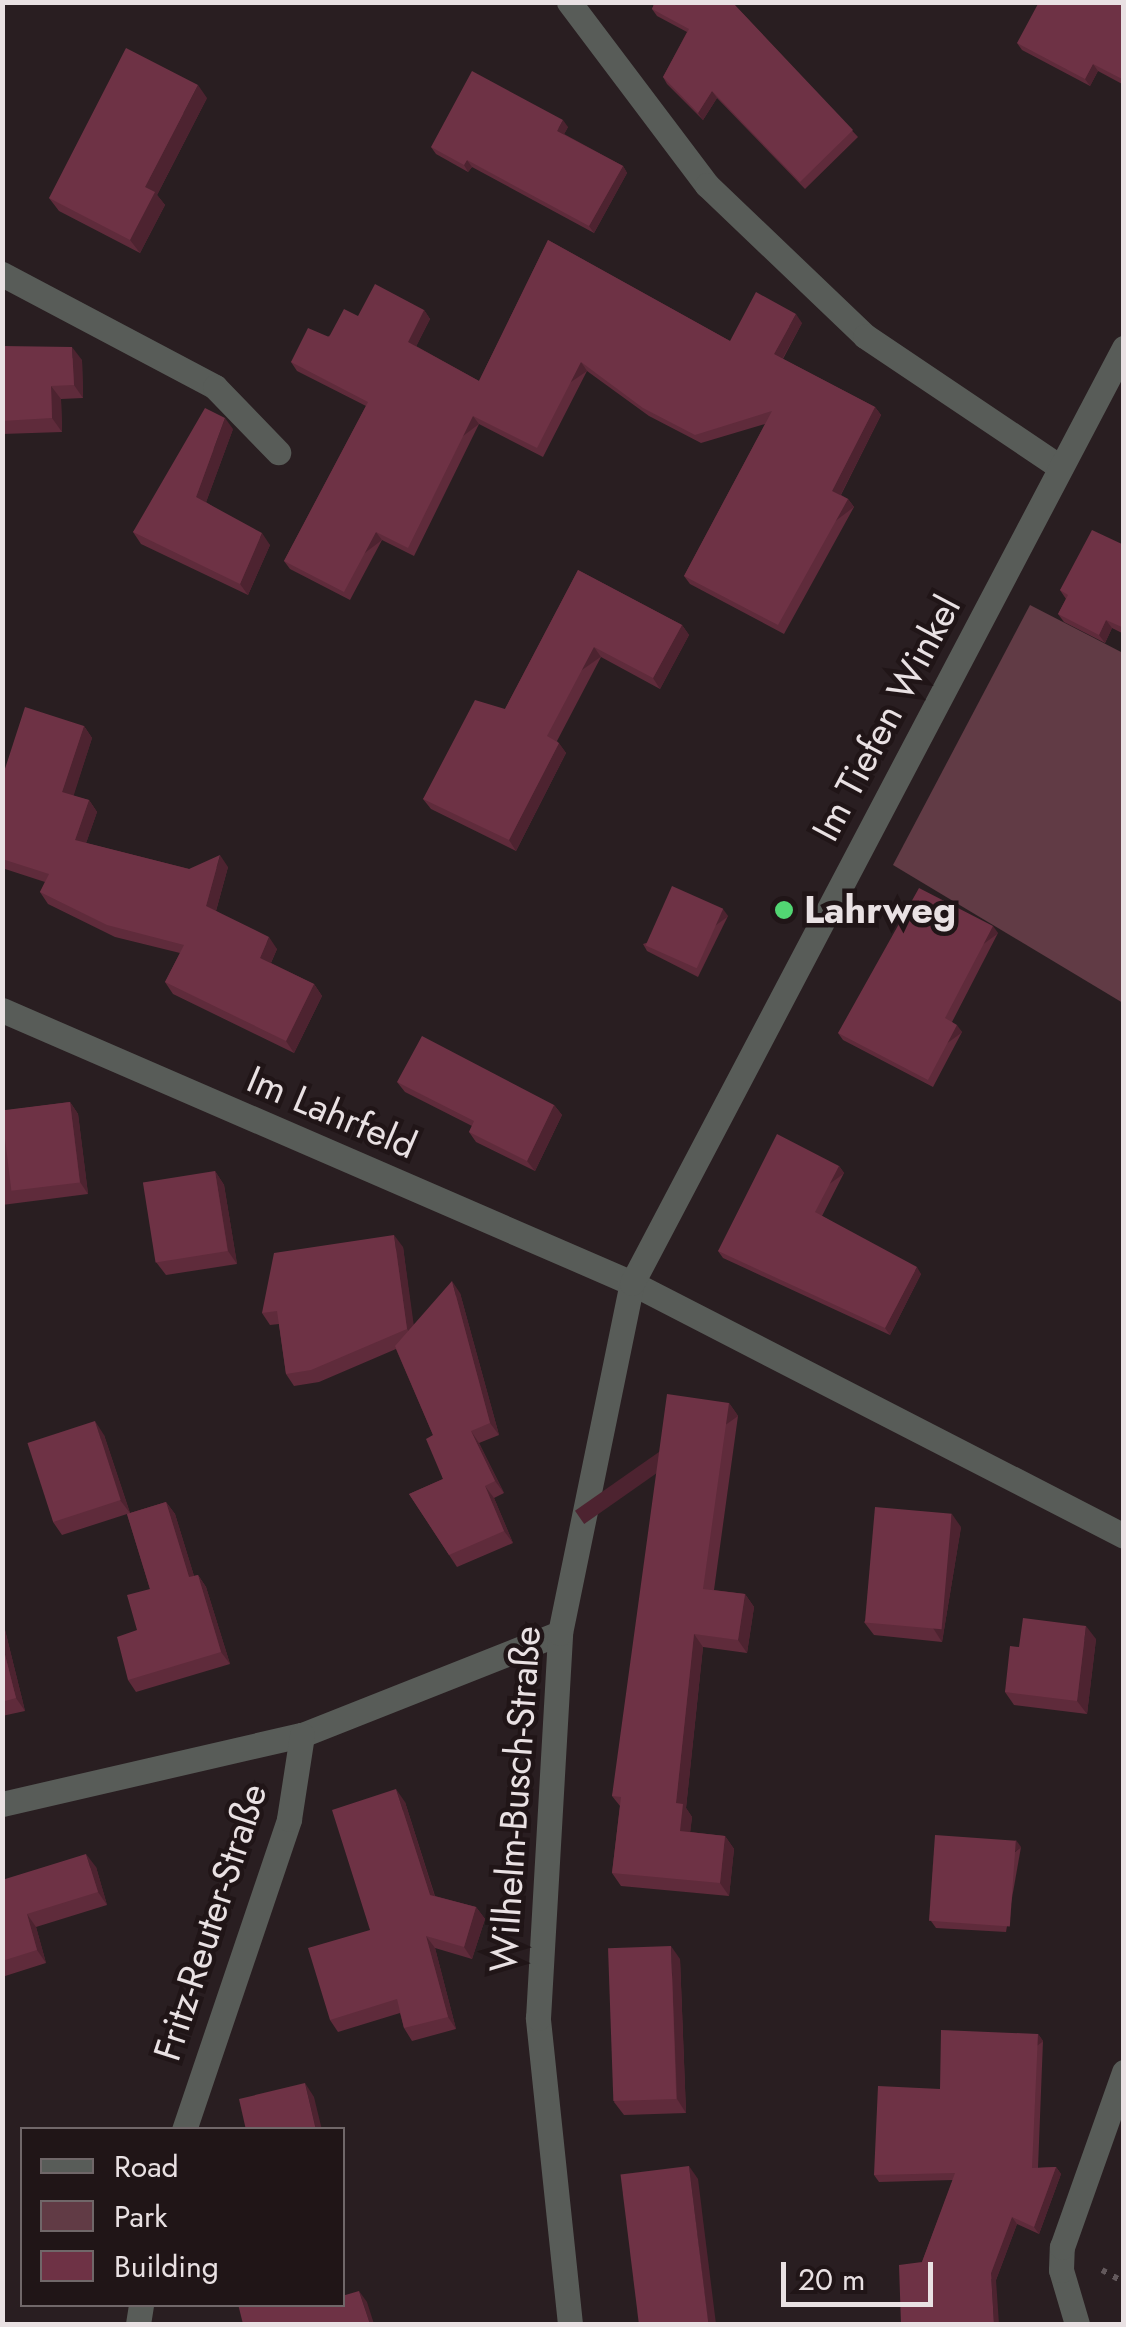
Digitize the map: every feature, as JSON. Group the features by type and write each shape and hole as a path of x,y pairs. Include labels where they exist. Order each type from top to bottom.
{"street":[{"path":"569,2 707,185 836,308 866,336 1060,467"},
{"path":"2,274 215,387 278,452"},
{"name":"Im Tiefen Winkel","path":"632,1284 1124,348"},
{"name":"Im Lahrfeld","path":"2,1010 632,1284"},
{"path":"632,1284 1124,1536"},
{"name":"Wilhelm-Busch-Straße","path":"570,2324 538,2018 560,1633 632,1284"},
{"path":"2,1804 302,1736 560,1633"},
{"name":"Fritz-Reuter-Straße","path":"185,2127 289,1819 302,1736"},
{"path":"1077,2324 1060,2270 1062,2247 1124,2072"}],"green space":[{"path":"1030,605 1123,653 1123,1003 893,865"}],"building":[{"path":"655,2 732,2 853,130 800,182 712,91 698,113 663,77 689,29 652,9"},
{"path":"1039,2 1124,2 1124,80 1093,64 1085,79 1017,43"},
{"path":"126,48 198,85 145,187 155,192 130,240 49,198"},
{"path":"472,71 563,120 557,131 623,166 589,226 467,160 464,165 431,147"},
{"path":"548,240 730,341 756,292 796,314 774,354 875,407 832,491 848,499 778,625 684,576 772,411 695,435 643,408 581,362 537,448 473,416 408,548 376,532 344,592 284,561 368,402 291,362 308,328 329,337 344,309 358,316 375,284 424,310 408,342 479,381"},
{"path":"2,346 72,347 74,385 51,386 52,418 2,421"},
{"path":"205,408 225,418 196,497 262,533 240,584 133,532"},
{"path":"1092,530 1124,545 1124,628 1106,620 1099,635 1058,614 1068,595 1060,590"},
{"path":"578,570 682,625 653,678 594,647 547,736 559,743 509,840 423,799 475,700 505,709"},
{"path":"25,707 84,726 62,792 89,800 75,840 189,869 220,855 206,906 269,937 260,958 314,984 286,1041 165,982 184,945 107,925 40,892 49,874 2,859 2,778"},
{"path":"672,886 723,909 697,968 646,945"},
{"path":"919,888 993,926 945,1018 957,1025 928,1080 838,1033"},
{"path":"422,1036 554,1105 527,1161 469,1132 474,1121 397,1082"},
{"path":"70,1102 80,1182 11,1191 2,1110"},
{"path":"777,1134 839,1166 815,1212 917,1267 885,1328 718,1251"},
{"path":"215,1171 228,1251 156,1262 143,1182"},
{"path":"394,1235 407,1329 311,1370 286,1374 277,1311 262,1313 274,1253"},
{"path":"452,1281 490,1423 471,1431 495,1481 485,1486 504,1531 449,1555 409,1494 443,1479 426,1439 433,1435 395,1346"},
{"path":"667,1394 729,1403 703,1589 745,1594 738,1640 694,1634 676,1803 683,1804 680,1831 725,1836 720,1883 612,1873 621,1797 612,1796"},
{"path":"95,1421 121,1500 53,1522 27,1443"},
{"path":"166,1502 189,1577 198,1575 221,1652 128,1680 117,1637 137,1630 127,1595 150,1589 127,1514"},
{"path":"875,1507 952,1514 942,1629 865,1623"},
{"path":"1023,1618 1086,1626 1077,1701 1005,1692 1010,1646 1019,1647"},
{"path":"2,1643 16,1698 2,1702"},
{"path":"396,1789 430,1895 476,1907 464,1947 426,1936 448,2017 404,2028 397,1999 330,2020 308,1948 370,1930 332,1810"},
{"path":"935,1835 1016,1841 1010,1926 929,1921"},
{"path":"86,1854 98,1892 27,1914 37,1950 2,1961 2,1880"},
{"path":"671,1946 676,2099 613,2101 608,1948"},
{"path":"941,2030 1038,2034 1032,2168 1056,2167 1034,2227 1012,2217 991,2273 994,2324 901,2324 899,2265 922,2262 955,2173 874,2175 878,2086 940,2089"},
{"path":"305,2083 315,2127 245,2127 239,2099"},
{"path":"689,2166 708,2324 639,2324 621,2174"},
{"path":"359,2291 370,2324 243,2324 239,2307 345,2307 345,2295"}],"place":[{"name":"Lahrweg","path":"784,910"}]}
